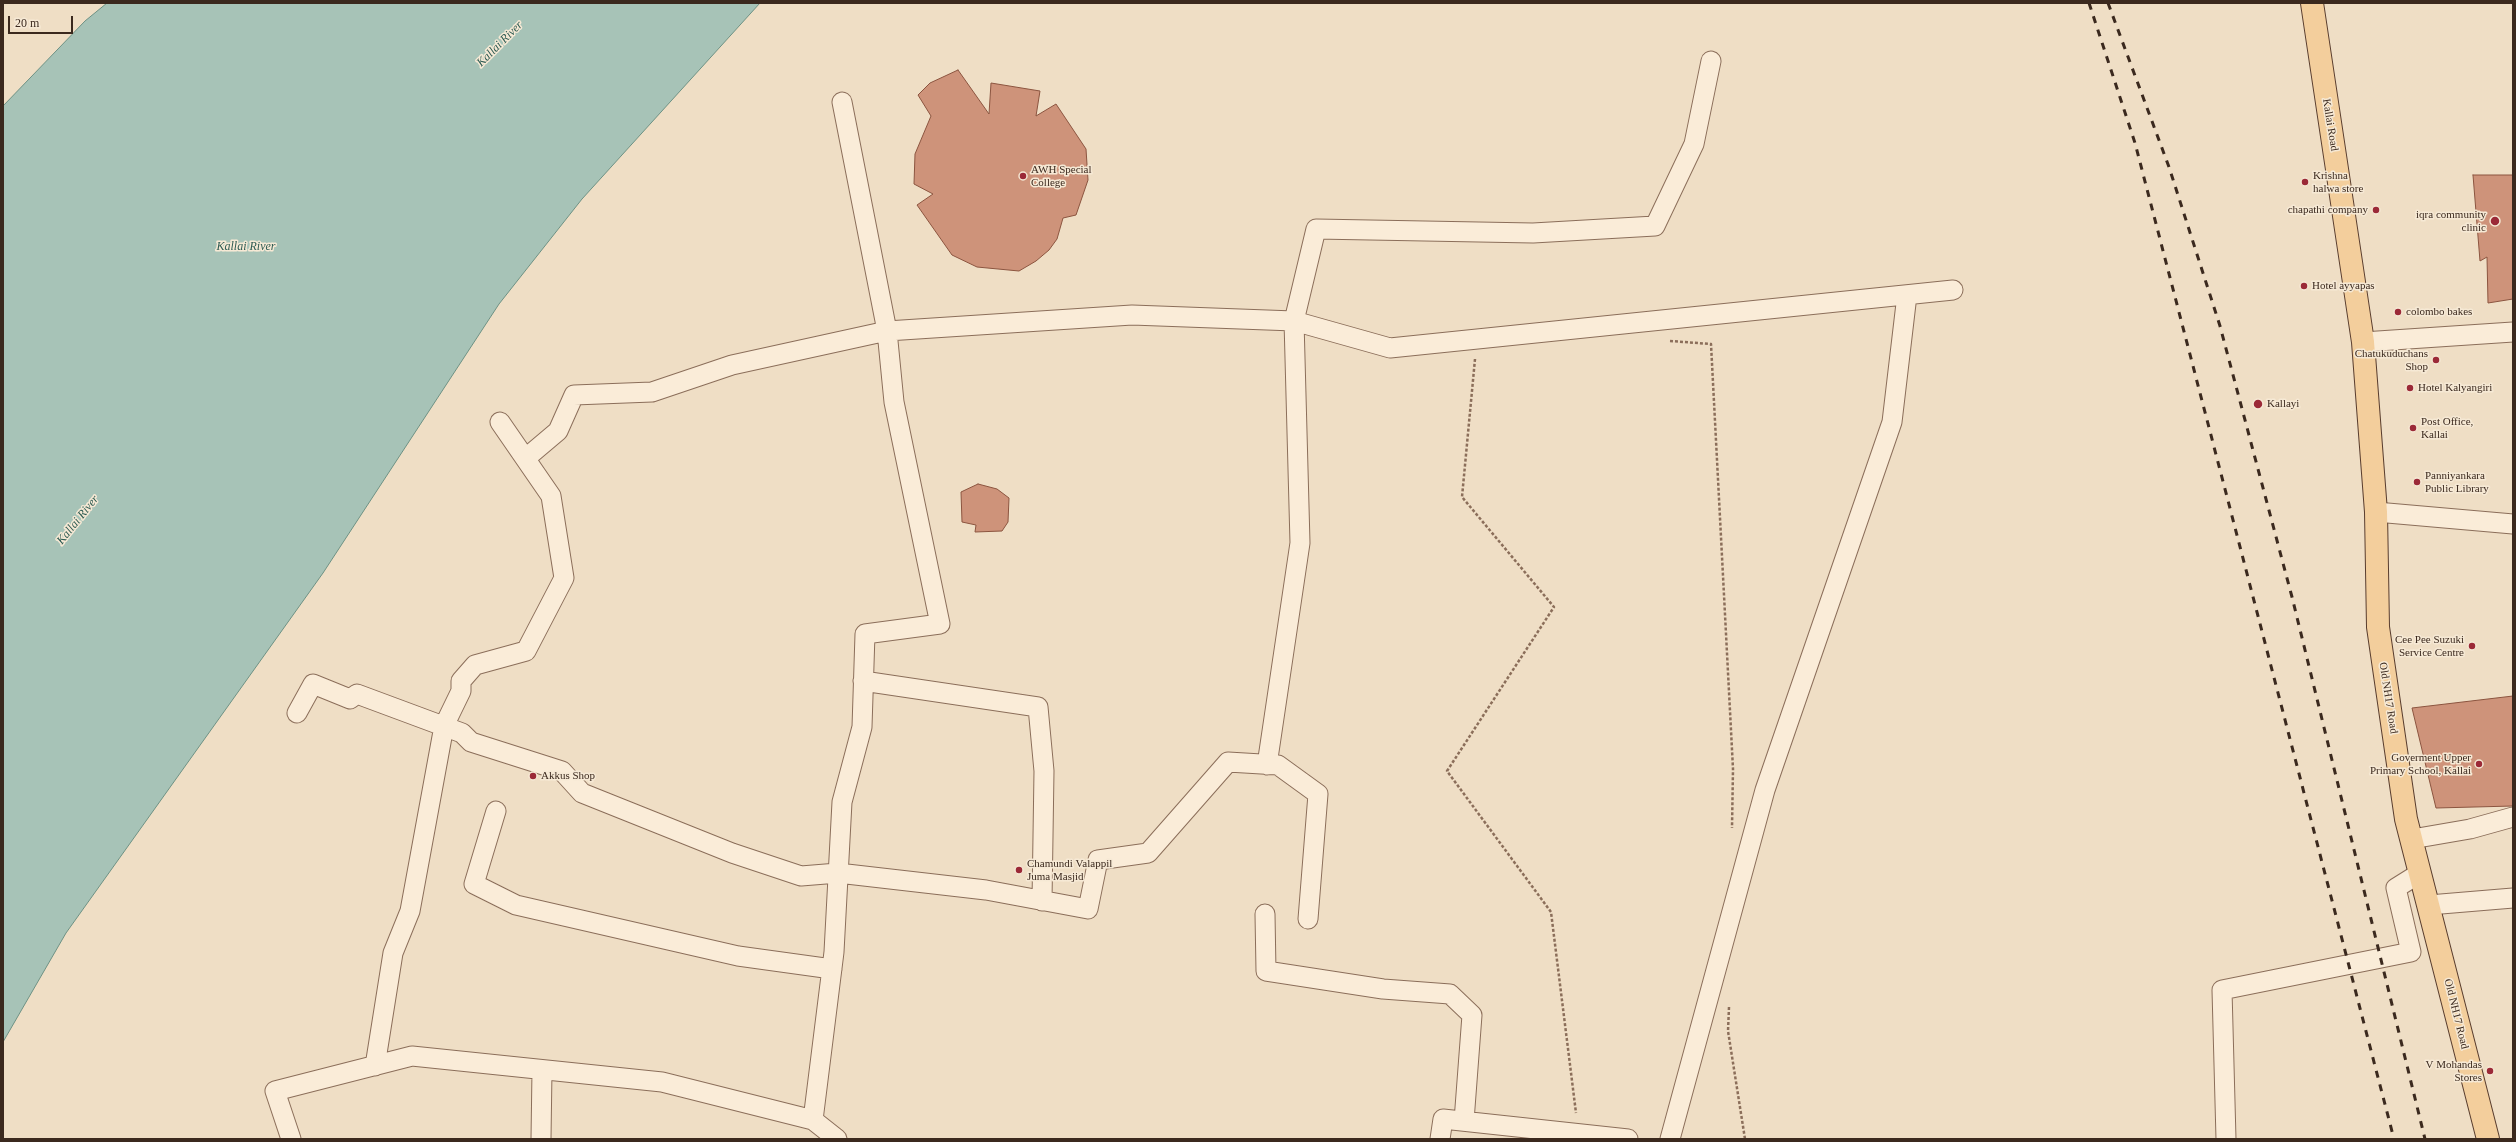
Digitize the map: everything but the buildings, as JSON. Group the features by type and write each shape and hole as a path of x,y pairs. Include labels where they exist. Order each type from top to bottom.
{"main road":[{"name":"Kallai Road","path":"2312,3 2363,342"},
{"name":"Old NH17 Road","path":"2363,342 2376,512 2378,627 2406,819 2486,1135"}],"street":[{"path":"1267,765 1300,543 1294,321 1316,229 1533,233 1655,226 1694,144 1711,61"},
{"path":"813,1120 832,969 842,802 862,727 865,634 940,624 894,402 887,331 842,102"},
{"path":"526,458 558,431 574,395 652,392 732,364 887,331 1132,315 1294,321 1390,348 1953,290"},
{"path":"1670,1139 1764,790 1892,422 1907,295"},
{"path":"2363,342 2513,332"},
{"path":"375,1066 393,953 410,911 444,726 460,691 461,682 467,672 475,665 526,650 564,578 551,496 500,422"},
{"path":"2376,512 2513,524"},
{"path":"863,681 1038,707 1044,771 1042,901"},
{"path":"297,713 314,684 350,700 357,694 462,733 471,742 562,771 582,793 732,853 801,876 838,873 986,890 1088,909 1098,860 1148,853 1228,762 1278,765 1318,794 1308,918"},
{"path":"496,811 474,884 516,905 738,956 832,969"},
{"path":"2412,839 2470,829 2513,817"},
{"path":"2226,1139 2222,990 2411,952 2396,888 2420,873"},
{"path":"2429,905 2513,898"},
{"path":"1265,914 1266,971 1383,989 1450,994 1472,1015 1464,1120"},
{"path":"291,1139 275,1091 412,1056 662,1082 813,1120 837,1139"},
{"path":"542,1070 542,1139"},
{"path":"1440,1139 1443,1119 1464,1120 1628,1139"}],"path":[{"path":"1665,341 1711,344 1733,769 1732,832"},
{"path":"1476,358 1462,497 1554,607 1447,772 1551,912 1576,1120"},
{"path":"1729,1000 1728,1031 1745,1139"}],"water":[{"name":"Kallai River","path":"107,3 760,3 582,199 499,304 323,573 66,933 3,1042 3,106 85,21"}],"railway":[{"path":"2089,3 2135,143 2394,1139"},
{"path":"2108,3 2169,167 2220,326 2292,597 2425,1139"}],"place":[{"name":"AWH Special College","path":"1023,176"},
{"name":"Krishna halwa store","path":"2305,182"},
{"name":"chapathi company","path":"2376,210"},
{"name":"iqra community clinic","path":"2495,221"},
{"name":"Hotel ayyapas","path":"2304,286"},
{"name":"colombo bakes","path":"2398,312"},
{"name":"Chatukuduchans Shop","path":"2436,360"},
{"name":"Hotel Kalyangiri","path":"2410,388"},
{"name":"Kallayi","path":"2258,404"},
{"name":"Post Office, Kallai","path":"2413,428"},
{"name":"Panniyankara Public Library","path":"2417,482"},
{"name":"Cee Pee Suzuki Service Centre","path":"2472,646"},
{"name":"Goverment Upper Primary School, Kallai","path":"2479,764"},
{"name":"Akkus Shop","path":"533,776"},
{"name":"Chamundi Valappil Juma Masjid","path":"1019,870"},
{"name":"V Mohandas Stores","path":"2490,1071"}]}
